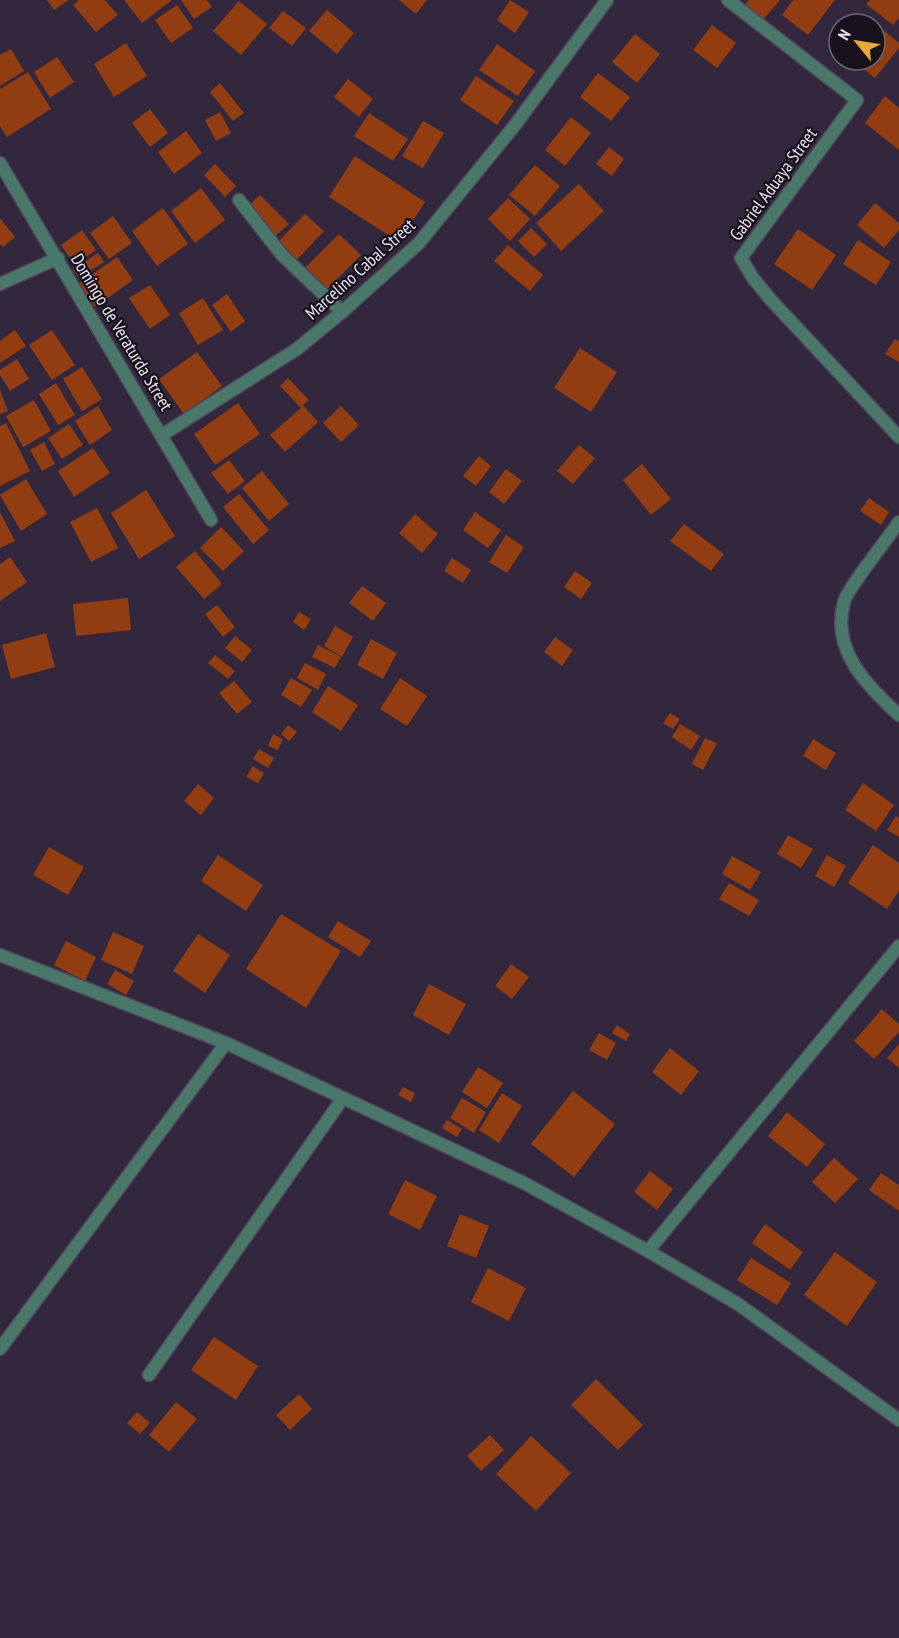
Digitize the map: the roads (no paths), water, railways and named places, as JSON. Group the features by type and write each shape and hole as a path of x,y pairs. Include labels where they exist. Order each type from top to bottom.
{"street":[{"name":"Marcelino Cabal Street","path":"162,435 297,349 419,243 515,125 607,0"},
{"name":"Gabriel Aduaya Street","path":"728,0 857,100 741,258 770,299 899,437"},
{"name":"Domingo de Veraturda Street","path":"0,162 211,520"},
{"path":"238,200 282,255 342,312"},
{"path":"0,284 58,258"},
{"path":"899,522 844,601 842,645 870,688 899,715"},
{"path":"648,1251 899,946"},
{"path":"0,955 226,1043 524,1183 648,1251 738,1304 899,1420"},
{"path":"0,1349 226,1043"},
{"path":"149,1375 343,1098"}]}
